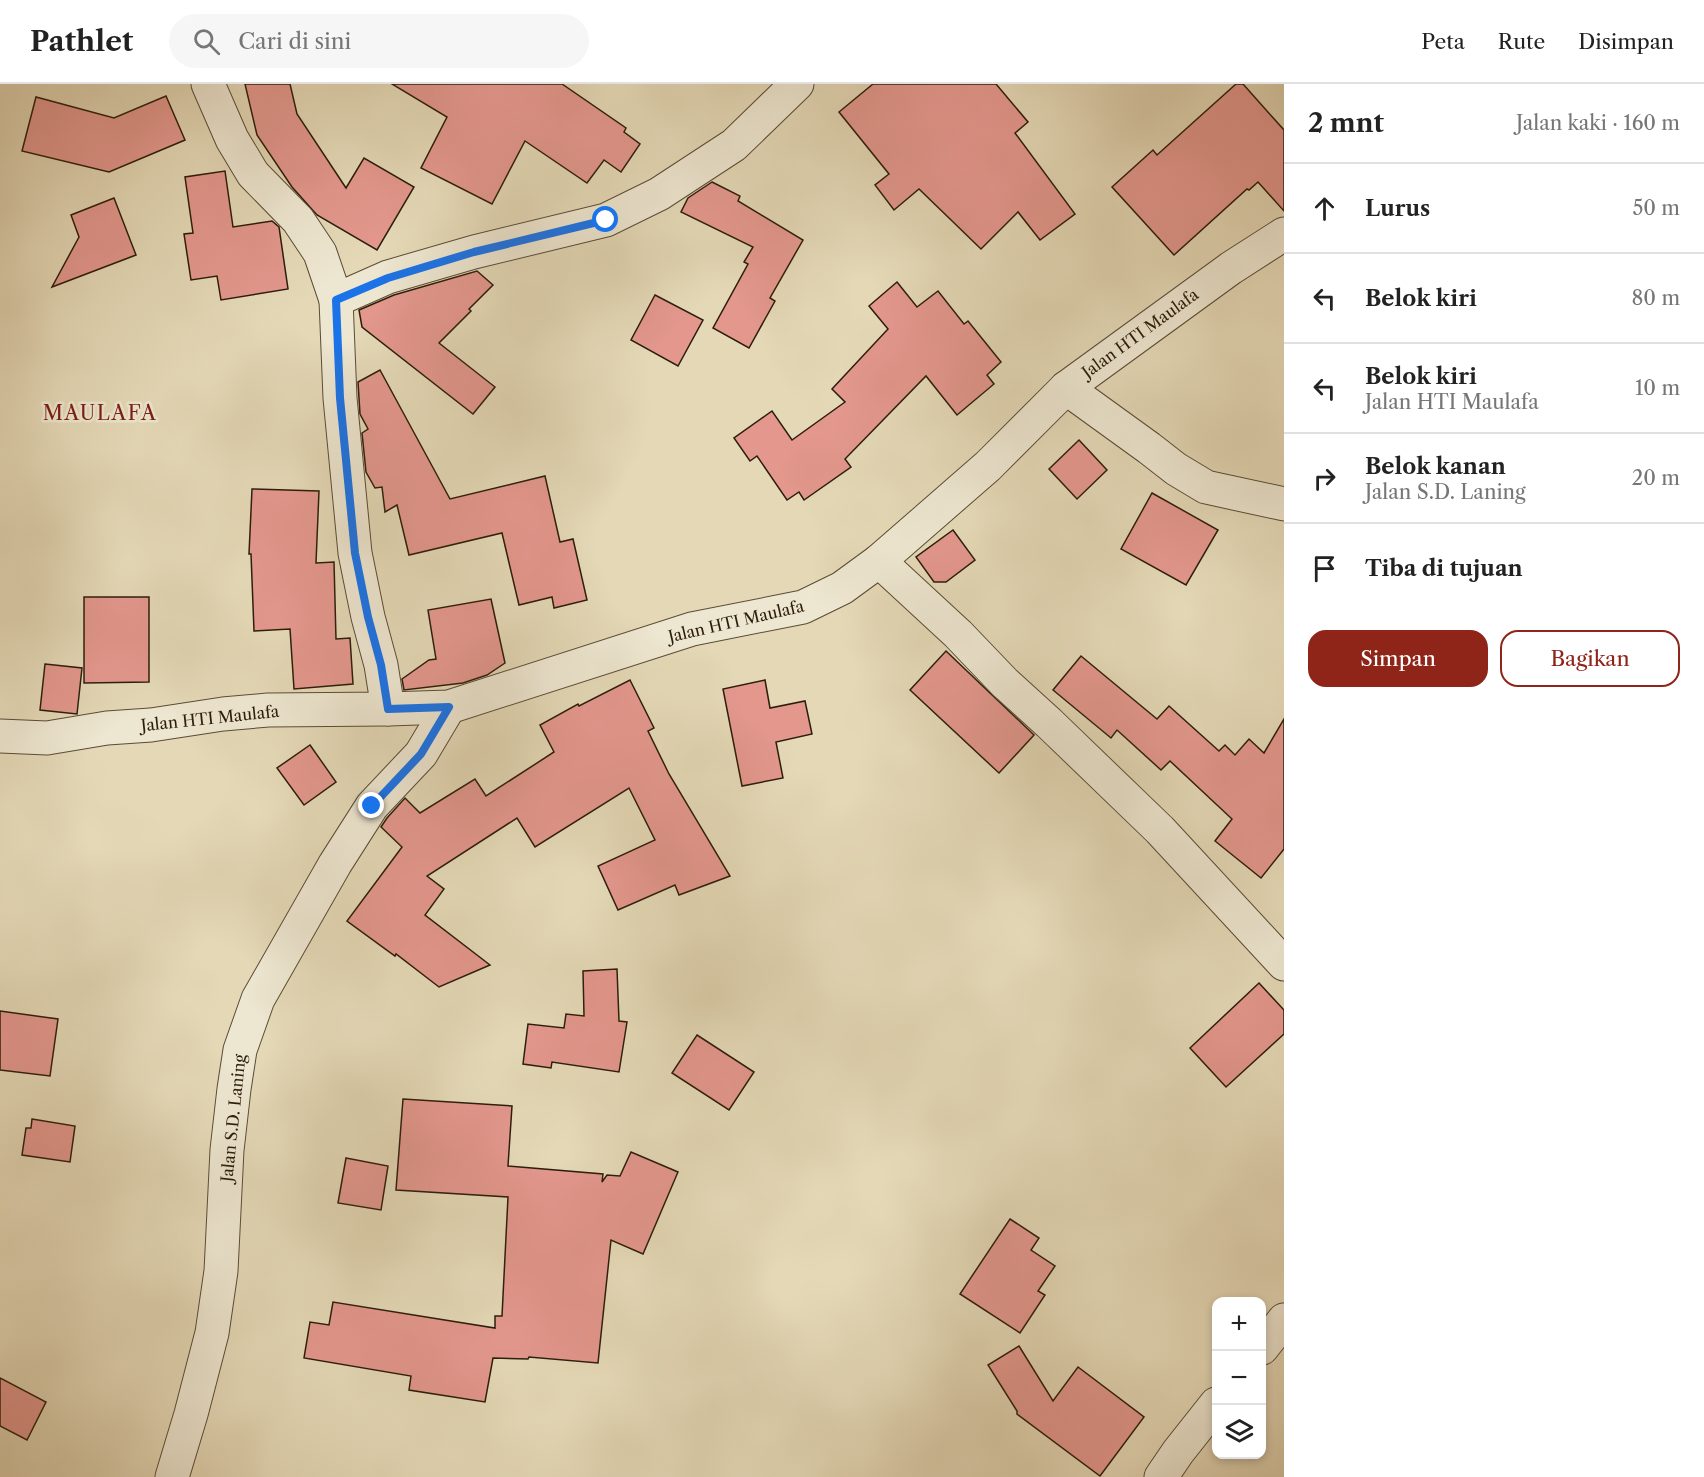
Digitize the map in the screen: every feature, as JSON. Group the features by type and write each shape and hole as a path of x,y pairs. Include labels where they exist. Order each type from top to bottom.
{"street":[{"path":"208,84 232,139 253,174 298,220 320,253 336,300 340,398 355,553 368,617 381,665 388,709"},
{"path":"336,300 388,278 463,255 606,220 659,194 734,145 797,84"},
{"name":"Jalan HTI Maulafa","path":"0,736 47,738 107,728 151,725 268,710 449,707 692,629 803,607 842,588 879,561 988,466 1066,388 1231,268 1284,234"},
{"path":"1066,388 1176,469 1206,487 1284,504"},
{"path":"879,561 958,634 1005,683 1160,830 1284,964"},
{"name":"Jalan S.D. Laning","path":"172,1477 212,1334 221,1271 227,1150 234,1089 240,1050 258,999 335,864 372,806 421,754 449,707"},
{"path":"1266,1343 1284,1320"},
{"path":"1161,1477 1215,1405"}],"building":[{"path":"245,84 290,84 297,114 346,188 364,158 414,187 377,250 317,215 292,187 257,135"},
{"path":"392,84 562,84 626,128 624,132 640,144 621,172 604,160 587,183 525,141 492,204 421,168 447,117"},
{"path":"873,84 996,84 1028,122 1015,133 1075,214 1040,240 1018,212 981,249 919,189 894,210 875,185 889,174 839,112"},
{"path":"1236,84 1243,84 1284,130 1284,211 1258,182 1249,190 1247,189 1174,255 1112,187 1153,150 1157,155"},
{"path":"166,96 185,140 109,172 22,151 36,97 114,118"},
{"path":"225,171 233,227 272,221 279,227 288,289 221,300 217,276 191,280 184,234 193,233 185,177"},
{"path":"712,182 740,196 738,201 803,240 770,298 775,301 749,348 713,328 748,264 744,262 753,247 681,212 688,198"},
{"path":"114,198 136,255 52,287 79,237 71,215"},
{"path":"477,271 493,285 439,343 495,387 473,414 362,327 359,310 394,295"},
{"path":"897,282 917,307 938,291 964,324 968,321 1001,362 987,375 994,384 957,415 926,376 845,459 851,467 804,500 799,492 787,500 757,456 750,461 734,438 772,411 792,440 845,402 832,389 888,329 869,306"},
{"path":"655,295 703,320 678,366 631,340"},
{"path":"380,370 450,499 545,476 560,542 573,539 587,600 554,608 552,597 519,605 502,533 409,555 397,505 385,512 382,487 375,488 366,472 362,433 368,429 360,414 358,382"},
{"path":"1079,440 1107,470 1077,499 1049,469"},
{"path":"252,489 319,491 316,563 334,562 336,639 350,638 353,684 294,689 290,629 254,631 251,554 249,554"},
{"path":"1152,493 1218,530 1186,585 1121,549"},
{"path":"953,530 975,560 946,582 934,582 916,557"},
{"path":"84,597 149,597 149,682 84,683"},
{"path":"491,599 505,663 487,675 463,683 404,690 402,679 429,660 436,659 428,610"},
{"path":"946,651 1034,735 999,773 910,690"},
{"path":"1081,656 1157,719 1169,706 1219,751 1225,745 1235,755 1249,739 1264,753 1284,719 1284,849 1261,878 1215,841 1232,819 1170,761 1161,770 1117,730 1111,738 1053,690"},
{"path":"45,664 82,668 77,714 40,710"},
{"path":"630,680 654,728 648,731 669,774 730,876 679,895 675,885 618,910 598,866 655,840 629,788 535,847 517,818 427,876 444,889 425,915 490,965 439,987 347,921 402,847 381,827 405,798 420,813 475,779 486,796 554,752 540,725"},
{"path":"765,680 770,708 805,701 812,734 776,742 783,778 742,786 723,689"},
{"path":"310,745 336,782 304,805 277,768"},
{"path":"617,969 619,1021 627,1022 619,1072 552,1062 551,1068 523,1064 528,1024 564,1028 566,1014 584,1016 583,971"},
{"path":"1259,983 1284,1010 1284,1034 1226,1087 1190,1048"},
{"path":"0,1011 58,1019 50,1076 0,1070"},
{"path":"697,1035 754,1072 729,1110 672,1073"},
{"path":"403,1099 512,1106 508,1166 603,1174 602,1182 607,1175 620,1176 631,1152 678,1172 643,1254 611,1240 598,1363 529,1357 528,1359 493,1358 485,1402 409,1390 411,1376 304,1358 310,1322 329,1325 333,1302 495,1328 495,1316 502,1316 508,1197 396,1190"},
{"path":"32,1119 75,1126 70,1162 22,1155 26,1128 31,1128"},
{"path":"346,1158 388,1166 381,1210 338,1203"},
{"path":"1010,1219 1039,1238 1031,1250 1055,1266 1038,1291 1045,1295 1020,1333 960,1294"},
{"path":"1019,1346 1053,1401 1078,1367 1144,1417 1100,1476 1017,1414 988,1365"},
{"path":"0,1378 46,1402 27,1440 0,1426"}],"district":[{"name":"MAULAFA","path":"100,413"}],"route":[{"path":"372,806 421,754 449,707 388,709 350,519 340,398 336,300 388,278 474,252 606,220"}]}
